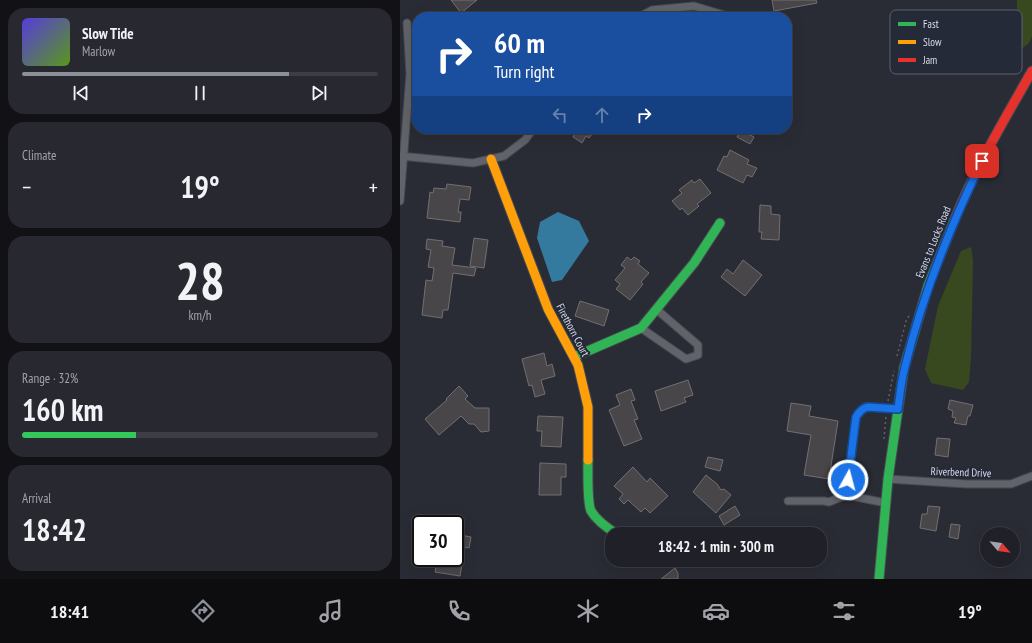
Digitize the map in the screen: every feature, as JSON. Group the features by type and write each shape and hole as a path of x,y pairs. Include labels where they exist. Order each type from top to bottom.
{"street":[{"path":"648,12 652,10 694,6 715,12"},
{"path":"400,201 402,156 410,74 407,23"},
{"name":"Evans to Locks Road","path":"879,579 888,479 904,368 928,286 961,204 989,147 1032,71"},
{"path":"402,156 473,163 504,156 525,140 529,134"},
{"name":"Firethorn Court","path":"491,159 548,309 578,365 588,407 588,481 591,510 606,527"},
{"path":"574,357 641,328 694,263 720,223"},
{"path":"641,328 686,359 698,355 698,345 656,309"},
{"path":"846,495 856,417 865,407 898,409"},
{"name":"Riverbend Drive","path":"888,479 966,484 1011,484 1032,476"},
{"path":"788,501 829,502 846,495 886,503"}],"green space":[{"path":"1017,0 1032,0 1032,37 1028,44 1022,48 1022,10 1017,10"},
{"path":"971,247 973,260 971,356 969,382 963,390 931,383 925,369 938,306 961,251"}],"water":[{"path":"558,212 579,221 589,241 562,280 552,282 537,238 540,222"}],"building":[{"path":"451,0 477,0 462,12 460,12"},
{"path":"772,0 816,0 817,3 774,11"},
{"path":"575,134 592,134 589,138 586,136 582,143 573,137"},
{"path":"739,134 748,134 754,137 750,144 737,137"},
{"path":"730,150 749,160 747,164 757,168 752,177 747,175 743,183 717,170 724,156 727,157"},
{"path":"700,179 711,193 697,204 699,206 688,215 682,208 680,210 672,201 682,193 679,190 692,180 694,183"},
{"path":"447,184 471,187 469,200 460,199 458,212 461,212 460,222 427,218 430,192 433,193 434,188 446,189"},
{"path":"760,205 771,206 771,214 780,215 779,240 761,239 762,232 759,232"},
{"path":"474,238 488,240 484,268 470,266"},
{"path":"427,239 443,241 442,246 455,248 452,265 476,268 474,276 453,273 448,310 443,310 442,318 422,315 426,280 432,281 434,268 428,267 431,250 426,249"},
{"path":"627,257 631,260 634,257 640,261 638,264 649,273 641,282 643,284 630,300 616,289 620,284 615,280 625,268 621,265"},
{"path":"743,260 762,275 745,296 721,277 727,269 733,274"},
{"path":"580,301 609,310 604,326 575,316"},
{"path":"544,353 547,366 552,364 555,376 541,380 545,394 535,397 532,385 529,386 522,359"},
{"path":"688,380 693,395 684,398 686,402 661,411 655,391"},
{"path":"459,386 468,396 465,399 475,408 489,408 489,431 481,432 474,424 469,424 461,416 439,435 425,419 447,400 446,399"},
{"path":"631,389 635,400 631,401 638,419 634,420 642,439 624,446 609,410 620,405 616,395"},
{"path":"950,400 973,405 966,425 954,423 956,418 952,417 953,411 948,409"},
{"path":"791,403 811,406 809,416 838,421 829,479 804,475 811,435 787,431"},
{"path":"538,416 563,417 561,447 541,446 542,431 537,431"},
{"path":"937,438 950,439 948,457 935,455"},
{"path":"708,457 723,460 720,471 705,467"},
{"path":"540,463 566,464 566,477 561,477 561,495 539,495"},
{"path":"633,467 647,482 650,478 668,496 650,513 645,508 641,512 628,500 624,504 619,499 623,494 614,486"},
{"path":"706,475 717,484 721,490 724,489 731,495 716,513 693,492"},
{"path":"735,506 740,515 724,525 719,516"},
{"path":"928,506 940,507 936,531 920,528 922,514 927,514"},
{"path":"951,524 960,525 958,539 949,537"},
{"path":"464,536 471,537 469,548 465,547 464,553"},
{"path":"436,567 462,567 460,576 435,572"},
{"path":"675,568 678,573 678,579 661,579"}],"traffic: fast":[{"path":"879,579 888,479 904,368 928,286 954,221"},
{"path":"574,357 641,328 694,263 720,223"},
{"path":"588,460 588,494 591,511 596,518 607,527"}],"traffic: slow":[{"path":"491,159 548,309 578,365 588,407 588,460"}],"traffic: jam":[{"path":"954,221 981,164 1032,71"}],"route":[{"path":"848,480 856,417 865,407 898,409 904,368 928,286 961,204 982,161"}]}
